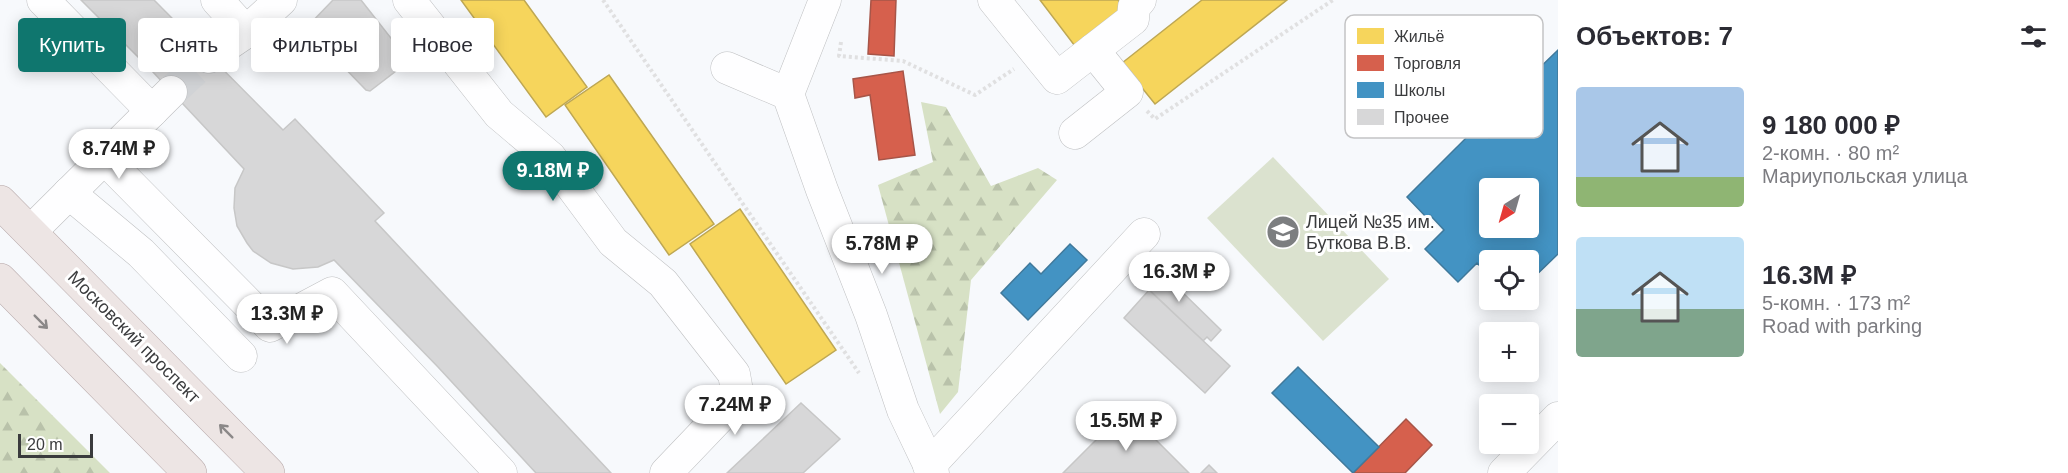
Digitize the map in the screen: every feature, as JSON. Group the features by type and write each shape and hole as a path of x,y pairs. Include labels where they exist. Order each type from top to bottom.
{"main road":[{"name":"Московский проспект","path":"0,202 267,473"},
{"path":"0,280 190,473"}],"street":[{"path":"30,232 161,102 43,0"},
{"path":"217,0 246,32"},
{"path":"239,37 281,0"},
{"path":"409,0 499,114 550,157 613,242 663,284 734,374 737,392 729,407 666,473"},
{"path":"825,0 788,94 822,190 871,315 903,410 931,469 1144,234"},
{"path":"994,0 1058,78 1133,19 1134,7 1140,0"},
{"path":"1075,133 1127,92 1093,50"},
{"path":"727,68 788,94"},
{"path":"105,159 270,326 332,294 501,473"},
{"path":"69,193 141,253 241,356"},
{"path":"1504,473 1558,418"}],"path":[{"path":"603,0 859,373"},
{"path":"1127,92 1155,118 1333,0"},
{"path":"841,34 839,56 903,61 975,95 1040,56"}],"green space":[{"path":"921,102 946,107 991,186 1038,168 1057,180 971,280 958,392 940,414 878,185 933,162"},
{"path":"1273,157 1389,279 1323,341 1207,218"},
{"path":"0,363 110,473 0,473"}],"building: Жильё":[{"path":"461,0 524,0 587,87 546,117 494,45 494,18 474,18"},
{"path":"1040,0 1118,0 1131,16 1081,54"},
{"path":"1202,0 1287,0 1155,104 1122,63"},
{"path":"609,75 714,224 669,255 565,105"},
{"path":"740,209 836,350 786,384 690,244"}],"building: Торговля":[{"path":"871,0 896,0 894,56 868,54"},
{"path":"903,71 915,155 879,160 870,95 855,98 853,79"},
{"path":"1406,419 1432,445 1405,473 1353,473"}],"building: Школы":[{"path":"1558,50 1558,254 1539,272 1539,250 1479,250 1479,265 1477,263 1458,282 1425,249 1444,230 1430,215 1427,218 1407,197 1466,138 1543,138 1543,64"},
{"path":"1070,244 1087,260 1028,320 1001,293 1030,263 1041,274"},
{"path":"1298,367 1379,447 1353,473 1272,393"}],"building: Прочее":[{"path":"81,0 154,0 172,18 138,18 138,57 126,45 126,18 99,18"},
{"path":"333,0 361,0 375,18 316,18"},
{"path":"379,23 391,38 391,72 395,72 370,91 366,90 349,72 379,72"},
{"path":"153,72 225,72 283,130 295,119 384,213 375,221 611,473 536,473 438,367 334,260 318,267 293,269 271,263 253,251 237,226 234,208 235,188 244,169"},
{"path":"1158,262 1168,272 1165,275 1171,281 1174,278 1183,286 1180,290 1221,330 1211,341 1207,337 1203,341 1140,281"},
{"path":"1149,290 1230,366 1205,393 1124,318"},
{"path":"801,403 840,439 803,473 727,473"},
{"path":"1126,410 1189,473 1063,473"},
{"path":"1209,465 1217,473 1201,473"}],"tunnel":[{"path":"171,92 193,72"}],"place":[{"name":"Лицей №35 им. Буткова В.В.","path":"1283,232"}]}
